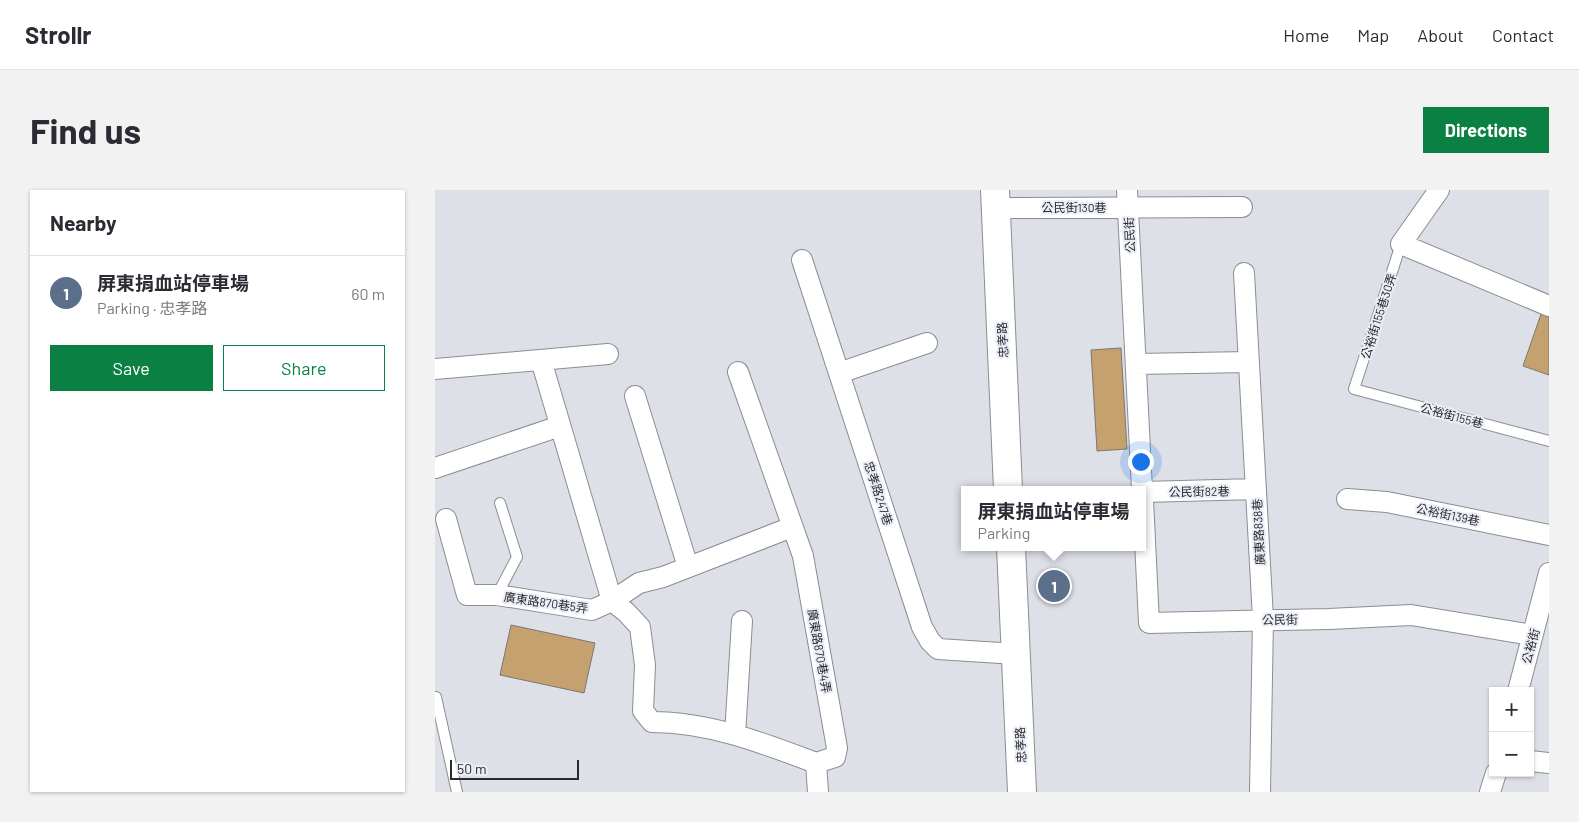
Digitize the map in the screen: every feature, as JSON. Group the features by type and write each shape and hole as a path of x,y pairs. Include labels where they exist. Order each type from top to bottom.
{"main road":[{"name":"忠孝路","path":"995,199 1008,486"},
{"name":"忠孝路","path":"1011,551 1022,792"}],"street":[{"path":"1439,190 1401,244 1549,306"},
{"name":"公民街130巷","path":"995,199 1127,198 1242,207"},
{"name":"公民街","path":"1127,198 1143,486"},
{"name":"忠孝路247巷","path":"802,260 922,626 930,641 938,649 1016,654"},
{"name":"廣東路838巷","path":"1244,273 1263,619 1260,792"},
{"path":"839,373 927,343"},
{"path":"435,369 608,354"},
{"path":"541,360 612,601 640,626 645,665 643,712 652,722 675,722 703,726 757,741 816,763 818,792"},
{"path":"1136,364 1249,362"},
{"name":"廣東路870巷4弄","path":"738,372 803,556 837,748 835,757 816,763"},
{"path":"635,396 688,567"},
{"path":"435,468 560,426"},
{"name":"公民街82巷","path":"1146,491 1256,489"},
{"name":"公裕街139巷","path":"1347,499 1387,502 1549,535"},
{"name":"廣東路870巷5弄","path":"446,519 467,595 497,595 592,610 612,601"},
{"path":"612,601 639,583 663,577 792,527"},
{"name":"公民街","path":"1145,551 1149,623 1411,615 1532,635"},
{"name":"公裕街","path":"1519,687 1549,573"},
{"path":"735,735 742,621"},
{"path":"1534,761 1549,763"},
{"path":"1490,792 1495,777"}],"lane":[{"name":"公裕街155巷30弄","path":"1354,389 1401,244"},
{"name":"公裕街155巷","path":"1354,389 1549,441"},
{"name":"廣東路870巷5弄","path":"497,595 517,557 500,503"},
{"path":"436,697 457,792"}],"building":[{"path":"1541,314 1549,317 1549,375 1523,366"},
{"path":"1121,348 1127,449 1097,451 1091,350"},
{"path":"511,625 595,643 584,693 500,675"}],"place":[{"name":"屏東捐血站停車場","path":"1054,586"}]}
